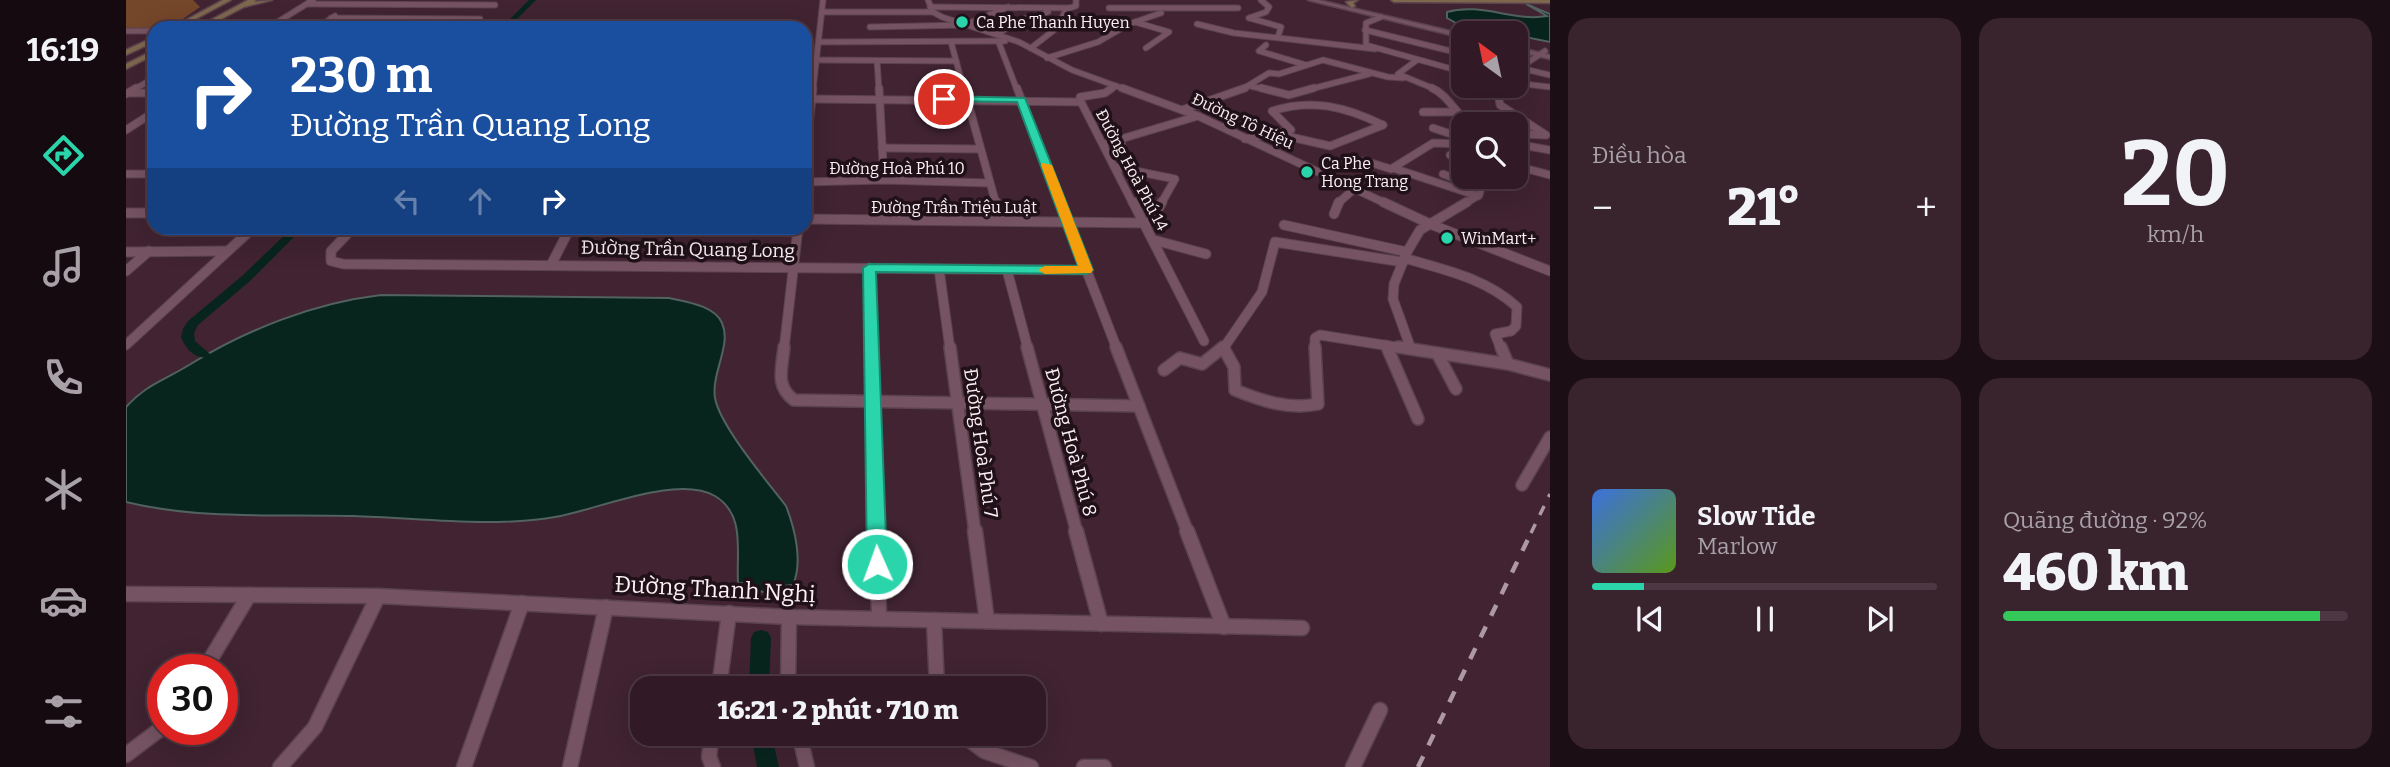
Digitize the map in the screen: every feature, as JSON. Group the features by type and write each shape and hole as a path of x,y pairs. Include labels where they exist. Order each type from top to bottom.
{"main road":[{"path":"209,10 211,0"},
{"path":"188,21 228,0"},
{"path":"213,21 253,0"},
{"path":"232,11 269,0"},
{"path":"1394,0 1548,0"},
{"path":"126,53 147,42"},
{"path":"126,67 147,56"}],"street":[{"path":"331,18 480,19 501,0"},
{"path":"812,99 823,0"},
{"path":"822,12 869,12 930,6 1069,8 1076,6 1076,0"},
{"path":"1220,0 1225,5 1248,11"},
{"path":"1261,0 1269,7 1266,12 1249,18 1281,27 1278,37"},
{"path":"1311,0 1451,33"},
{"path":"1327,0 1353,3 1451,29"},
{"path":"279,21 310,2 495,5"},
{"path":"327,21 352,4"},
{"name":"Đường Tô Hiệu","path":"930,6 998,38 1010,39 1116,86 1198,116 1430,224 1550,271"},
{"path":"870,27 965,24 1008,7"},
{"path":"1031,48 1058,27 1069,8"},
{"path":"1109,8 1238,8"},
{"path":"869,12 871,42"},
{"path":"819,42 951,42 998,38 1022,23 1023,19 1048,12"},
{"path":"1048,58 1098,42 1135,22 1161,13"},
{"path":"1375,49 1364,43 1366,23 1381,17"},
{"path":"1135,22 1169,32 1146,48"},
{"path":"1197,24 1234,33 1375,49 1451,69"},
{"path":"1365,30 1451,51"},
{"path":"126,31 147,31"},
{"path":"998,38 1224,627"},
{"name":"Đường Hoà Phú 10","path":"951,42 1001,221"},
{"path":"1266,45 1259,51 1306,65"},
{"path":"1528,50 1546,54"},
{"path":"1252,57 1265,53"},
{"path":"1528,63 1546,54"},
{"path":"817,60 956,61"},
{"path":"1182,110 1250,86 1256,79 1269,73 1279,74 1324,60 1372,74 1403,78 1441,92 1456,112"},
{"path":"1403,78 1398,72 1417,60"},
{"path":"877,61 884,180"},
{"path":"1528,70 1550,75"},
{"path":"1250,86 1289,94 1372,74"},
{"path":"127,93 147,82"},
{"path":"1528,84 1550,87"},
{"path":"1081,102 1080,97 1105,93 1116,86"},
{"path":"127,93 147,93"},
{"path":"1499,98 1500,105 1548,136"},
{"name":"Đường Hoà Phú 14","path":"812,99 1081,102 1146,223 1204,341"},
{"path":"1245,139 1273,133 1292,130 1273,111 1317,103 1342,107 1383,125 1330,146 1273,133"},
{"path":"1423,112 1451,112"},
{"path":"1104,144 1198,116"},
{"path":"126,130 145,118"},
{"path":"1433,128 1451,134"},
{"path":"1528,135 1548,136"},
{"path":"1120,139 1129,170"},
{"path":"1393,168 1433,143 1451,144"},
{"path":"1528,146 1550,150"},
{"path":"883,148 979,149"},
{"path":"1325,177 1338,164 1365,161 1479,192"},
{"path":"1115,167 1175,179 1156,215 1146,223"},
{"path":"1528,169 1550,175"},
{"path":"126,174 147,174"},
{"path":"1443,174 1479,192"},
{"name":"Đường Hoà Phú 10","path":"812,182 884,180 989,183"},
{"path":"1411,349 1393,299 1394,284 1405,257 1414,237 1480,189"},
{"path":"1334,214 1337,204 1353,190"},
{"path":"126,213 147,213"},
{"name":"Đường Trần Triệu Luật","path":"812,219 1146,223"},
{"path":"1284,225 1405,257 1482,282 1517,307 1516,326 1511,331 1495,334 1508,364"},
{"path":"126,345 245,235"},
{"name":"Đường Trần Quang Long","path":"346,235 331,251 331,261 343,264 1087,270"},
{"path":"551,265 566,235"},
{"path":"796,235 780,383 783,391 794,400 1139,406"},
{"path":"1154,240 1206,254"},
{"path":"1164,370 1180,359 1202,364 1222,348 1262,292 1275,242 1323,251 1405,257"},
{"path":"126,251 227,251"},
{"path":"126,271 149,251"},
{"path":"869,268 879,618"},
{"name":"Đường Hoà Phú 7","path":"939,269 987,621"},
{"name":"Đường Hoà Phú 8","path":"1007,270 1101,624"},
{"path":"1222,348 1231,357 1236,377 1235,390 1254,398 1307,408 1318,404 1316,336 1508,364 1550,375"},
{"path":"1386,345 1418,419"},
{"path":"1437,353 1456,389"},
{"path":"1522,485 1550,437"},
{"name":"Đường Thanh Nghị","path":"126,594 378,596 789,617 1302,628"},
{"path":"214,654 249,595"},
{"path":"280,767 315,727 378,596"},
{"path":"464,767 522,603"},
{"path":"570,767 606,607"},
{"path":"721,676 729,613"},
{"path":"788,676 789,617"},
{"path":"934,620 936,676"},
{"path":"1353,767 1380,710"},
{"path":"126,755 147,739"},
{"path":"710,746 709,757 713,767"},
{"path":"802,746 807,767"},
{"path":"974,746 993,757 1031,767"},
{"path":"1084,767 1104,767"}],"shaded area":[{"path":"126,0 193,0 200,7 180,21 147,21 147,29 126,29"},
{"path":"1526,4 1550,14 1550,42 1528,38 1528,21 1452,21 1447,18 1447,12 1472,9 1522,16 1547,16"},
{"path":"381,295 669,298 699,305 713,312 722,323 725,340 716,379 715,398 735,438 786,506 798,556 793,585 783,586 779,593 753,591 747,583 738,583 737,535 731,513 715,496 699,490 659,491 555,517 505,522 211,514 126,502 126,407 141,393 233,340 281,320 330,304"}],"waterway":[{"path":"511,21 533,0"},
{"path":"203,354 189,341 188,333 192,323 246,278 291,235"},
{"path":"759,676 761,638"},
{"path":"764,746 768,767"}],"railway":[{"path":"1531,533 1550,494"},
{"path":"1418,767 1532,531"}],"slow traffic":[{"path":"1045,270 1087,270 1046,165"}],"place":[{"name":"Ca Phe Thanh Huyen","path":"962,22"},
{"name":"Ca Phe Hong Trang","path":"1307,172"},
{"name":"WinMart+","path":"1447,238"}],"route":[{"path":"877,564 869,268 1087,270 1021,100 944,99"}]}
